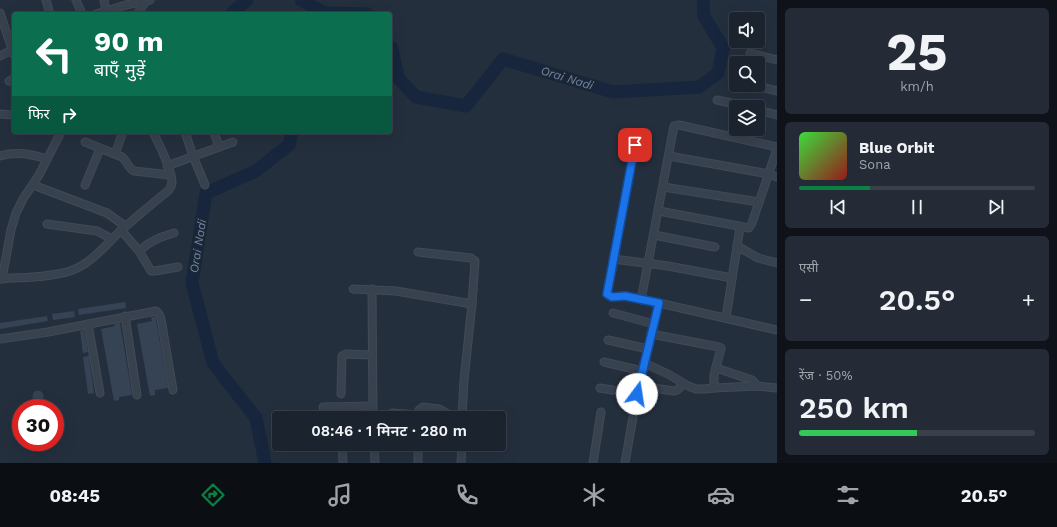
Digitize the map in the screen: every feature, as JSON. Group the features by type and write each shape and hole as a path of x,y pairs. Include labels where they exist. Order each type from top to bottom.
{"street":[{"path":"46,0 49,12"},
{"path":"76,0 81,12"},
{"path":"104,0 106,11"},
{"path":"103,12 126,2 148,0"},
{"path":"139,12 148,0"},
{"path":"0,12 2,27 12,48 0,56"},
{"path":"750,53 777,60"},
{"path":"765,88 777,91"},
{"path":"717,100 729,103"},
{"path":"765,112 777,115"},
{"path":"0,114 12,115"},
{"path":"641,300 659,211 673,129 676,125 777,148 751,226 746,228 659,211"},
{"path":"60,134 33,185 23,199 16,213 1,279 55,274 80,267 94,257 123,228 168,190 171,187 172,182 162,150 154,134"},
{"path":"114,154 122,134"},
{"path":"186,134 192,156 204,185"},
{"path":"215,134 219,147"},
{"path":"85,142 126,160 129,167 134,171 170,175"},
{"path":"167,166 233,142"},
{"path":"635,145 613,259 608,291 609,296 625,296 777,330"},
{"path":"85,184 100,149"},
{"path":"0,156 8,153 19,153 33,154 47,159"},
{"path":"668,156 769,174 777,177"},
{"path":"33,185 106,213 123,228 151,271 178,267"},
{"path":"663,187 759,202"},
{"path":"48,224 97,232 112,239"},
{"path":"726,318 740,227"},
{"path":"139,252 156,239 174,233"},
{"path":"654,235 715,247"},
{"path":"737,246 764,260 777,263"},
{"path":"418,252 473,259 475,261 462,411"},
{"path":"613,259 648,263 732,278"},
{"path":"353,288 396,291 472,304"},
{"path":"372,289 372,411"},
{"path":"624,463 642,371 659,303"},
{"path":"0,339 156,311 160,314 173,390"},
{"path":"614,313 654,324"},
{"path":"125,316 137,395"},
{"path":"88,324 100,393"},
{"path":"651,334 719,347 722,350 716,368 714,388"},
{"path":"608,340 648,349"},
{"path":"341,394 342,356 346,354 372,355"},
{"path":"604,362 642,371"},
{"path":"644,363 696,389 757,386 777,388"},
{"path":"716,368 752,380 757,386"},
{"path":"639,386 674,391 680,388 682,383"},
{"path":"600,388 637,394"},
{"path":"323,407 372,406"},
{"path":"420,411 420,408 422,407 438,409 442,411"},
{"path":"593,463 601,412"},
{"path":"342,451 343,463"},
{"path":"374,451 375,463"},
{"path":"418,451 418,463"},
{"path":"461,463 462,451"}],"building":[{"path":"125,302 126,308 79,315 78,309"},
{"path":"74,311 75,317 53,320 52,314"},
{"path":"47,316 48,321 0,329 0,323"},
{"path":"151,317 155,317 156,320 168,388 155,390 155,395 150,396 137,324 152,321"},
{"path":"120,323 132,395 119,397 119,400 114,401 101,329 115,326 114,324"},
{"path":"84,330 88,352 83,353 80,331"},
{"path":"89,356 94,393 88,394 83,357"},
{"path":"36,391 40,391 43,394 42,399 33,398 33,394"}],"waterway":[{"name":"Orai Nadi","path":"233,12 247,0"},
{"name":"Orai Nadi","path":"301,0 323,12"},
{"name":"Orai Nadi","path":"392,48 398,78 416,97 466,106 503,59 613,92 699,87 718,73 723,48 704,16 703,0"},
{"name":"Orai Nadi","path":"265,463 256,418 213,363 192,283 206,193 256,171 289,145 292,134"}],"route":[{"path":"635,145 607,294 612,297 625,296 659,303 637,394"}]}
